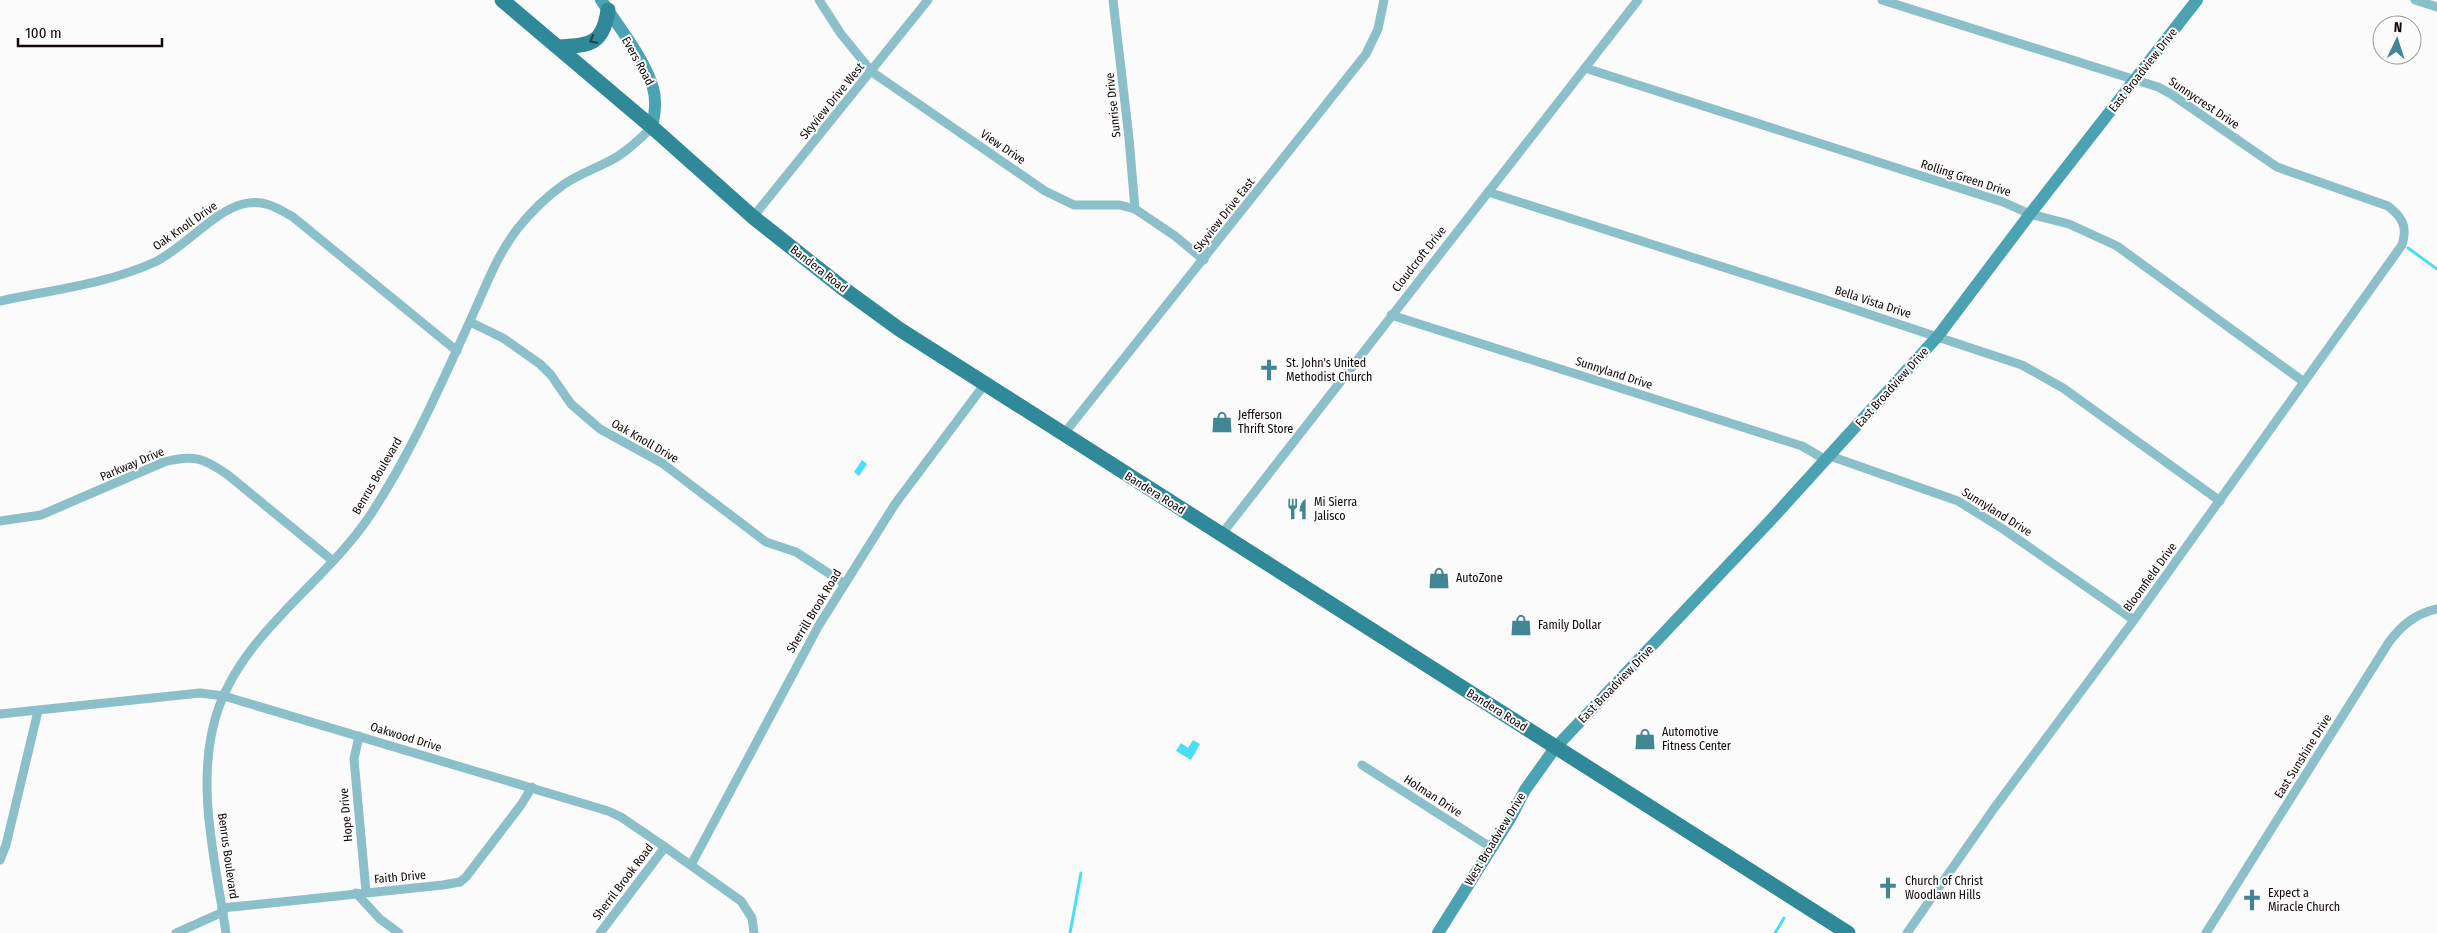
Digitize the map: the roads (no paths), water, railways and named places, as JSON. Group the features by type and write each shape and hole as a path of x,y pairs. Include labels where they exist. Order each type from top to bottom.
{"main road":[{"name":"Bandera Road","path":"502,0 652,127 753,217 852,295 984,385 1848,933"},
{"path":"558,47 579,46 600,36 606,25 604,5"}],"street":[{"name":"View Drive","path":"818,0 841,34 872,72 1059,199 1085,206 1120,205 1135,208 1176,236 1204,260"},
{"name":"Skyview Drive West","path":"753,217 872,72 928,0"},
{"name":"Sunrise Drive","path":"1113,0 1127,118 1135,208"},
{"name":"Skyview Drive East","path":"1063,435 1366,54 1378,29 1384,0"},
{"name":"Cloudcroft Drive","path":"1221,535 1638,0"},
{"name":"Sunnycrest Drive","path":"1882,0 2158,87 2277,167 2388,206 2400,215 2404,222 2404,231"},
{"name":"East Broadview Drive","path":"1555,748 1828,458 1938,336 2030,214 2197,0"},
{"path":"2414,0 2437,7"},
{"name":"Evers Road","path":"604,5 641,62 653,88 656,109 652,127"},
{"name":"Rolling Green Drive","path":"1585,68 2003,202 2030,214 2070,224 2118,246 2304,382"},
{"name":"Benrus Boulevard","path":"226,933 210,819 208,774 216,716 237,669 257,641 355,536 383,495 432,403 505,248 531,212 565,184 627,150 652,127"},
{"name":"Bella Vista Drive","path":"1488,192 1938,336 2022,365 2063,388 2220,501"},
{"name":"Oak Knoll Drive","path":"0,301 107,278 142,267 176,250 222,214 240,205 260,202 273,205 293,217 457,351"},
{"name":"Bloomfield Drive","path":"1907,933 1995,807 2220,501 2402,244 2404,231"},
{"name":"Sunnyland Drive","path":"1391,315 1802,446 1828,458 1958,501 2003,529 2134,620"},
{"name":"Oak Knoll Drive","path":"470,322 502,338 540,364 551,375 571,404 600,429 662,463 766,542 796,552 845,584"},
{"name":"Sherrill Brook Road","path":"691,865 802,654 895,504 984,385"},
{"name":"Parkway Drive","path":"0,521 41,515 164,462 185,457 196,457 228,475 332,562"},
{"name":"East Sunshine Drive","path":"2206,933 2389,642 2400,627 2410,620 2424,612 2437,610"},
{"name":"Oakwood Drive","path":"0,714 38,712 93,703 200,693 224,696 608,811 665,846 741,901 752,918 754,933"},
{"path":"0,860 6,845 38,712"},
{"name":"Hope Drive","path":"359,736 354,759 361,893"},
{"name":"West Broadview Drive","path":"1438,933 1492,848 1525,790 1555,748"},
{"name":"Holman Drive","path":"1362,765 1492,848"},
{"name":"Faith Drive","path":"176,933 223,910 460,882 466,877 521,805 532,787"},
{"name":"Sherril Brook Road","path":"600,933 665,846"},
{"path":"361,893 380,919 399,933"}],"water":[{"path":"862,460 867,464 859,476 854,472"},
{"path":"1193,740 1200,744 1191,760 1176,751 1181,743 1188,748"}],"waterway":[{"path":"2408,248 2437,269"},
{"path":"1070,933 1081,873"},
{"path":"1775,933 1784,918"}],"place":[{"name":"St. John's United Methodist Church","path":"1269,370"},
{"name":"Jefferson Thrift Store","path":"1222,422"},
{"name":"Mi Sierra Jalisco","path":"1297,509"},
{"name":"AutoZone","path":"1439,578"},
{"name":"Family Dollar","path":"1521,625"},
{"name":"Automotive Fitness Center","path":"1645,739"},
{"name":"Church of Christ Woodlawn Hills","path":"1888,888"},
{"name":"Expect a Miracle Church","path":"2252,900"}]}
